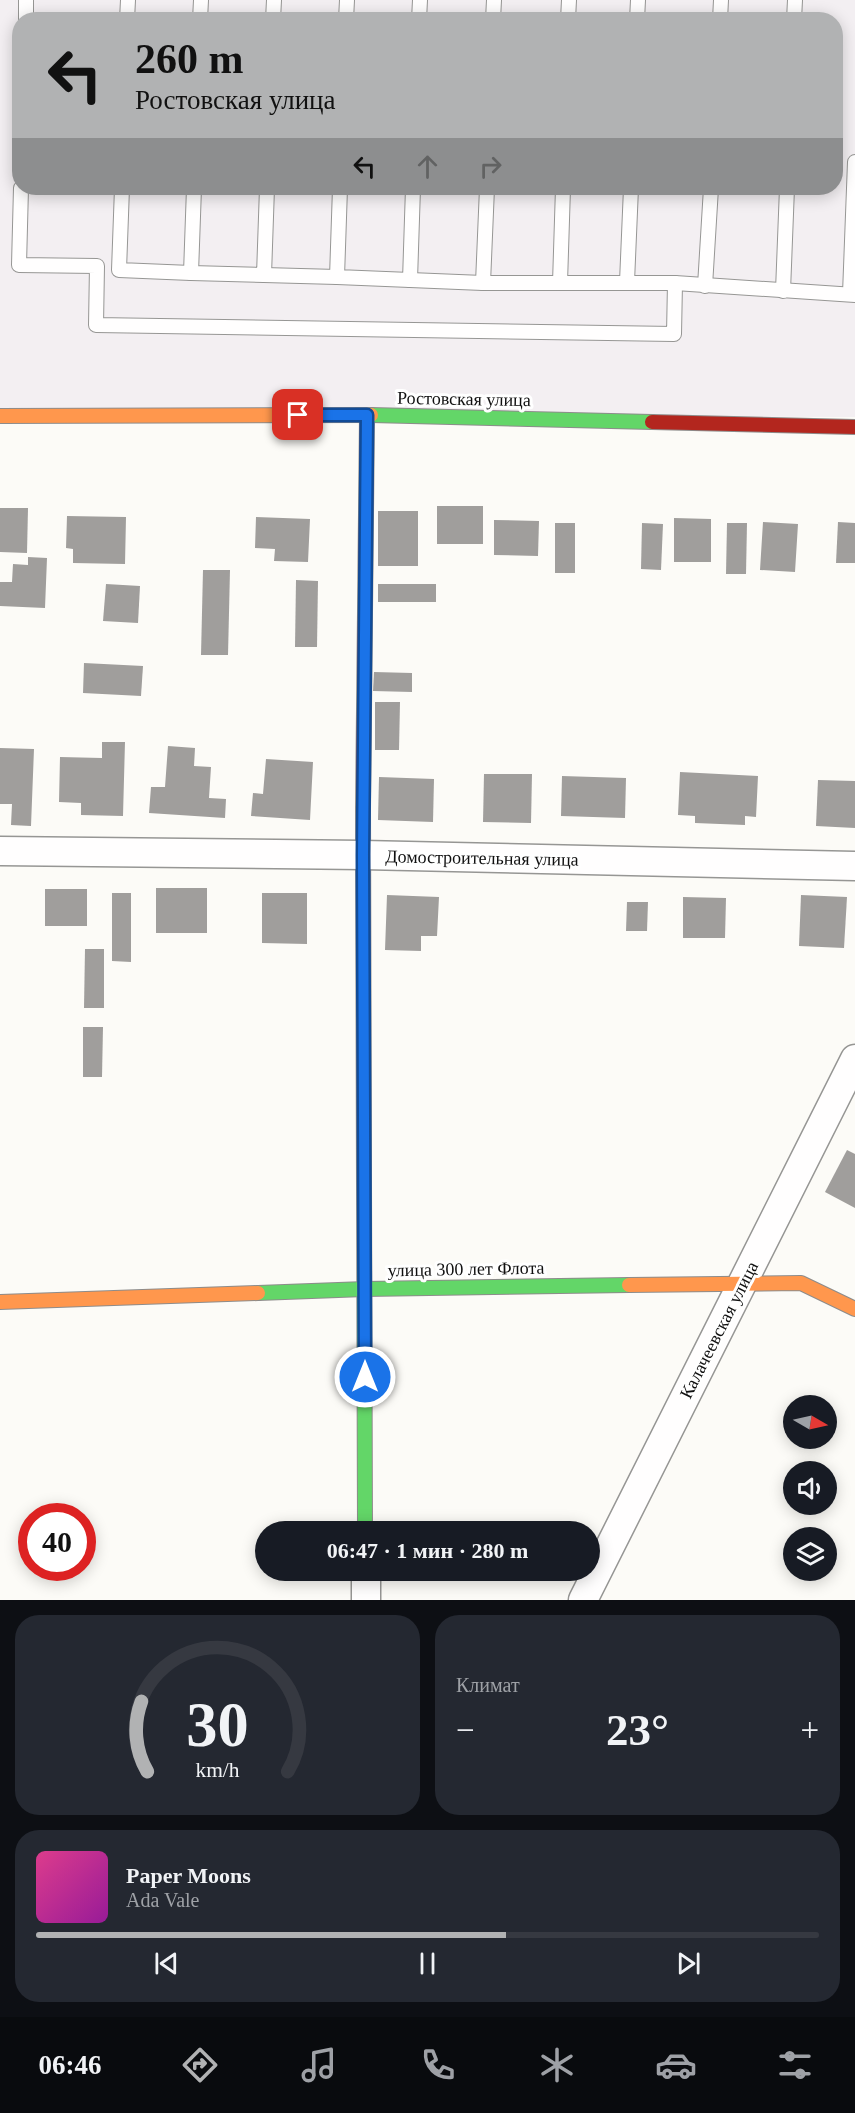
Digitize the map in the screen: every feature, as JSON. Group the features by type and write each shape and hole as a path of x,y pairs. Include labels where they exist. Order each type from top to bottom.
{"street":[{"name":"Ростовская улица","path":"0,416 367,415 855,427"},
{"path":"365,1521 363,855 367,415"},
{"name":"Домостроительная улица","path":"0,851 363,855 855,866"},
{"name":"Калачеевская улица","path":"583,1600 855,1059"},
{"name":"улица 300 лет Флота","path":"0,1302 365,1289 801,1283 855,1309"},
{"path":"366,1581 366,1600"}],"lane":[{"path":"122,195 119,270 483,283 675,283 852,295 855,162"},
{"path":"21,195 19,266 97,266 96,324 674,334 675,283"},
{"path":"191,273 194,195"},
{"path":"264,275 267,195"},
{"path":"337,277 340,195"},
{"path":"410,280 413,195"},
{"path":"483,283 487,195"},
{"path":"560,284 563,195"},
{"path":"627,282 631,195"},
{"path":"705,286 711,195"},
{"path":"783,291 787,195"}],"shaded area":[{"path":"0,0 855,0 855,417 0,414"}],"building":[{"path":"437,506 483,506 483,544 437,544"},
{"path":"0,508 28,508 27,553 0,552"},
{"path":"378,511 418,511 418,566 378,566"},
{"path":"67,516 126,517 125,564 73,563 73,549 66,548"},
{"path":"256,517 310,519 308,562 274,561 275,549 255,548"},
{"path":"674,518 711,519 711,562 674,562"},
{"path":"494,520 539,521 538,556 494,555"},
{"path":"763,522 798,524 795,572 760,570"},
{"path":"838,522 855,523 855,563 836,563"},
{"path":"555,523 575,523 575,573 555,573"},
{"path":"642,523 663,524 661,570 641,569"},
{"path":"727,523 747,523 746,574 726,574"},
{"path":"28,557 47,558 45,608 0,606 0,582 12,582 13,564 28,565"},
{"path":"203,570 230,570 228,655 201,655"},
{"path":"296,580 318,581 317,647 295,647"},
{"path":"106,584 140,586 138,623 103,621"},
{"path":"378,584 436,584 436,602 378,602"},
{"path":"84,663 143,666 141,696 83,693"},
{"path":"374,672 412,673 412,692 373,691"},
{"path":"375,702 400,702 399,750 375,750"},
{"path":"102,742 125,742 123,816 81,815 81,803 59,802 60,757 102,758"},
{"path":"168,746 195,748 194,766 211,767 209,798 226,799 225,818 149,813 151,787 165,787"},
{"path":"0,748 34,749 31,826 11,825 12,804 0,804"},
{"path":"266,759 313,762 310,820 251,816 253,793 263,794"},
{"path":"680,772 758,776 756,817 745,816 745,825 695,823 695,816 678,815"},
{"path":"484,774 532,774 531,823 483,822"},
{"path":"562,776 626,778 625,818 561,816"},
{"path":"379,777 434,779 433,822 378,820"},
{"path":"818,780 855,781 855,828 816,826"},
{"path":"156,888 207,888 207,933 156,933"},
{"path":"45,889 87,889 87,926 45,926"},
{"path":"112,893 131,893 131,962 112,961"},
{"path":"262,893 307,893 307,944 262,943"},
{"path":"387,895 439,897 437,936 421,936 421,951 385,950"},
{"path":"801,895 847,897 844,948 799,946"},
{"path":"683,897 726,898 725,938 683,938"},
{"path":"627,902 648,902 647,931 626,931"},
{"path":"85,949 104,949 104,1008 84,1008"},
{"path":"83,1027 103,1027 102,1077 83,1077"},
{"path":"847,1150 855,1154 855,1208 825,1192"}],"traffic: fast":[{"path":"371,415 652,422"},
{"path":"364,1183 365,1521"},
{"path":"258,1293 629,1285"}],"traffic: slow":[{"path":"0,416 371,415"},
{"path":"363,809 364,1183"},
{"path":"629,1285 801,1283 855,1309"},
{"path":"0,1302 258,1293"}],"traffic: jam":[{"path":"363,809 367,415"},
{"path":"652,422 855,427"}],"route":[{"path":"298,415 367,415 363,855 365,1377"}]}
